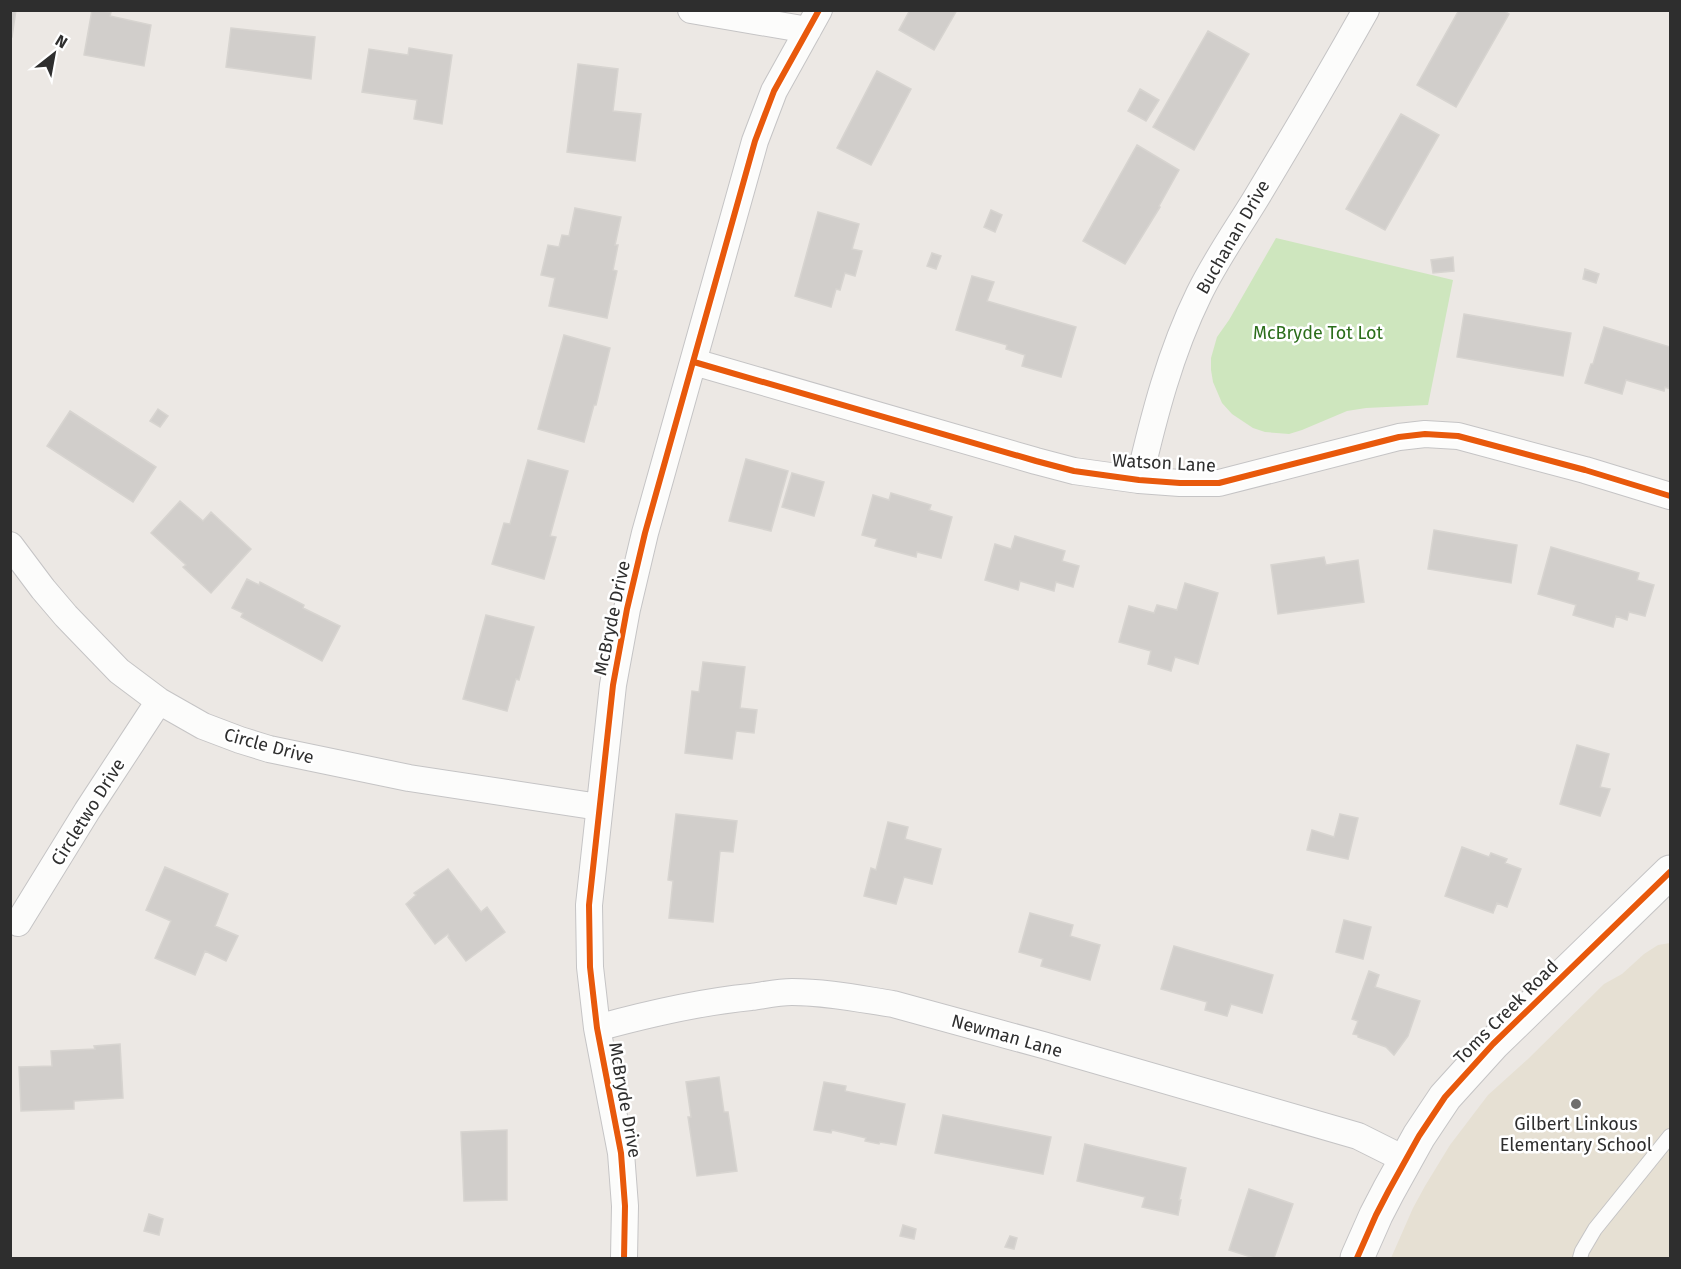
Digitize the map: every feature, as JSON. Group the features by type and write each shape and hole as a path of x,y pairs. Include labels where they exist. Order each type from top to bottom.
{"main road":[{"name":"Toms Creek Road","path":"1357,1258 1376,1215 1439,1106 1501,1036 1671,872"}],"street":[{"path":"691,10 813,20"},
{"name":"Buchanan Drive","path":"1139,480 1165,378 1199,294 1226,244 1249,210 1366,10"},
{"name":"McBryde Drive","path":"624,1258 625,1206 621,1153 597,1028 590,967 589,904 613,685 627,609 645,533 755,141 774,91 813,20"},
{"name":"Watson Lane","path":"694,362 1036,461 1074,471 1139,480 1219,483 1399,437 1425,434 1458,436 1671,496"},
{"name":"Circle Drive","path":"10,545 66,616 119,671 159,701 203,726 269,749 409,778 599,807"},
{"name":"Circletwo Drive","path":"18,923 87,811 159,701"},
{"name":"Newman Lane","path":"597,1028 681,1007 791,992 876,1001 1043,1045 1358,1136 1406,1160"}],"lane":[{"path":"1580,1258 1595,1229 1671,1137"}],"shaded area":[{"name":"Gilbert Linkous Elementary School","path":"1670,943 1670,1258 1391,1258 1425,1186 1450,1145 1488,1095 1604,984 1622,974 1658,945"}],"green space":[{"name":"McBryde Tot Lot","path":"1276,238 1453,280 1428,405 1347,411 1289,434 1265,432 1253,428 1232,414 1222,403 1213,382 1211,358 1217,337"}],"building":[{"path":"10,10 16,10 12,37 10,37"},
{"path":"92,10 111,12 110,16 151,25 144,66 84,55"},
{"path":"910,10 957,10 934,50 899,30"},
{"path":"1459,10 1503,10 1509,14 1456,107 1417,85"},
{"path":"231,28 315,37 311,79 226,67"},
{"path":"1208,31 1249,54 1194,150 1153,127"},
{"path":"409,48 452,55 442,124 414,119 417,100 362,92 369,49 408,55"},
{"path":"578,64 618,69 613,111 641,114 635,161 567,152"},
{"path":"877,71 911,89 871,165 837,148"},
{"path":"1140,89 1159,100 1146,121 1128,111"},
{"path":"1401,114 1439,135 1385,230 1346,209"},
{"path":"1137,145 1179,170 1160,207 1125,264 1083,241"},
{"path":"575,208 621,217 613,270 617,271 607,318 549,306 555,278 541,275 548,245 559,247 562,235 569,236"},
{"path":"991,210 1002,215 995,232 984,227"},
{"path":"818,212 859,224 852,249 862,251 855,276 845,273 840,290 836,289 831,307 795,296"},
{"path":"932,253 941,256 936,269 927,266"},
{"path":"1453,257 1454,271 1433,273 1431,260"},
{"path":"1585,269 1599,274 1596,283 1583,279"},
{"path":"972,276 994,282 987,301 1076,327 1061,377 1022,366 1025,355 1006,349 1007,345 956,330"},
{"path":"1464,314 1571,333 1563,376 1457,357"},
{"path":"1604,327 1670,347 1670,389 1665,387 1664,391 1626,380 1622,394 1585,383"},
{"path":"564,335 610,348 584,442 538,429"},
{"path":"158,409 168,416 160,427 150,421"},
{"path":"70,411 156,467 133,502 47,446"},
{"path":"746,459 788,471 771,531 729,521"},
{"path":"528,460 568,471 550,536 556,537 544,579 492,564 504,523 510,524"},
{"path":"792,473 824,482 814,516 782,507"},
{"path":"891,493 931,505 929,510 952,517 941,558 917,552 916,557 875,546 877,539 862,535 873,495 889,500"},
{"path":"180,501 203,521 211,512 251,549 211,593 183,567 186,565 151,533"},
{"path":"1434,530 1517,545 1511,583 1428,569"},
{"path":"1015,536 1065,551 1062,561 1079,566 1073,587 1056,582 1054,591 1020,581 1018,590 985,580 995,544 1011,549"},
{"path":"1551,547 1639,573 1637,580 1654,585 1645,616 1629,612 1627,620 1616,616 1613,627 1573,615 1576,605 1538,594"},
{"path":"1324,557 1326,565 1358,560 1364,602 1278,614 1271,565"},
{"path":"247,579 259,585 260,582 304,605 303,608 340,626 322,661 241,617 243,613 232,608"},
{"path":"1185,583 1218,593 1198,664 1175,657 1171,671 1148,664 1151,651 1119,642 1129,606 1154,613 1157,605 1177,610"},
{"path":"486,615 534,627 519,680 516,679 507,711 463,699"},
{"path":"703,662 745,667 740,708 757,710 754,733 736,731 732,759 685,753 692,691 699,692"},
{"path":"1577,745 1609,754 1600,787 1610,789 1600,816 1560,804"},
{"path":"676,814 737,821 733,852 720,851 713,922 669,918 673,881 668,880"},
{"path":"1340,814 1358,818 1348,859 1307,850 1312,830 1334,837"},
{"path":"888,822 908,827 905,839 941,849 932,884 904,877 896,904 864,896 871,868 876,870"},
{"path":"1462,847 1489,857 1491,853 1507,859 1505,863 1521,869 1507,907 1497,903 1493,913 1445,896"},
{"path":"165,867 228,894 215,926 238,936 226,961 205,951 195,975 155,958 171,921 146,910"},
{"path":"448,869 481,912 487,907 505,932 466,961 448,934 435,944 406,904 416,895 414,893"},
{"path":"1030,913 1073,925 1070,936 1100,945 1090,980 1041,966 1043,959 1019,952"},
{"path":"1344,920 1371,927 1363,959 1336,952"},
{"path":"1174,946 1273,975 1262,1013 1231,1004 1227,1016 1205,1010 1207,1002 1161,989"},
{"path":"1369,971 1379,975 1375,987 1420,1001 1408,1036 1394,1055 1386,1047 1353,1034 1358,1021 1352,1019"},
{"path":"120,1044 123,1098 74,1101 74,1109 21,1111 19,1067 52,1066 51,1051 95,1049 94,1046"},
{"path":"719,1077 724,1112 728,1112 737,1171 697,1176 688,1117 691,1117 686,1082"},
{"path":"824,1082 846,1086 845,1091 905,1104 896,1145 865,1141 866,1138 832,1130 831,1133 814,1130"},
{"path":"943,1115 1051,1137 1043,1174 935,1153"},
{"path":"507,1130 507,1200 464,1201 461,1132"},
{"path":"1085,1144 1186,1168 1178,1215 1142,1207 1145,1197 1077,1181"},
{"path":"1249,1189 1293,1204 1274,1258 1254,1258 1229,1250"},
{"path":"149,1214 163,1219 159,1235 144,1231"},
{"path":"903,1225 916,1229 914,1239 900,1236"},
{"path":"1010,1236 1017,1238 1014,1249 1005,1247"}],"cycle path":[{"path":"624,1258 625,1206 621,1153 597,1028 590,967 589,905 613,685 627,609 645,533 755,141 774,91 819,10"},
{"path":"694,362 1036,461 1074,471 1139,480 1219,483 1399,437 1425,434 1458,436 1585,470 1670,496"},
{"path":"1357,1258 1389,1190 1419,1136 1445,1097 1493,1044 1670,872"}],"place":[{"name":"Gilbert Linkous Elementary School","path":"1576,1104"}]}
